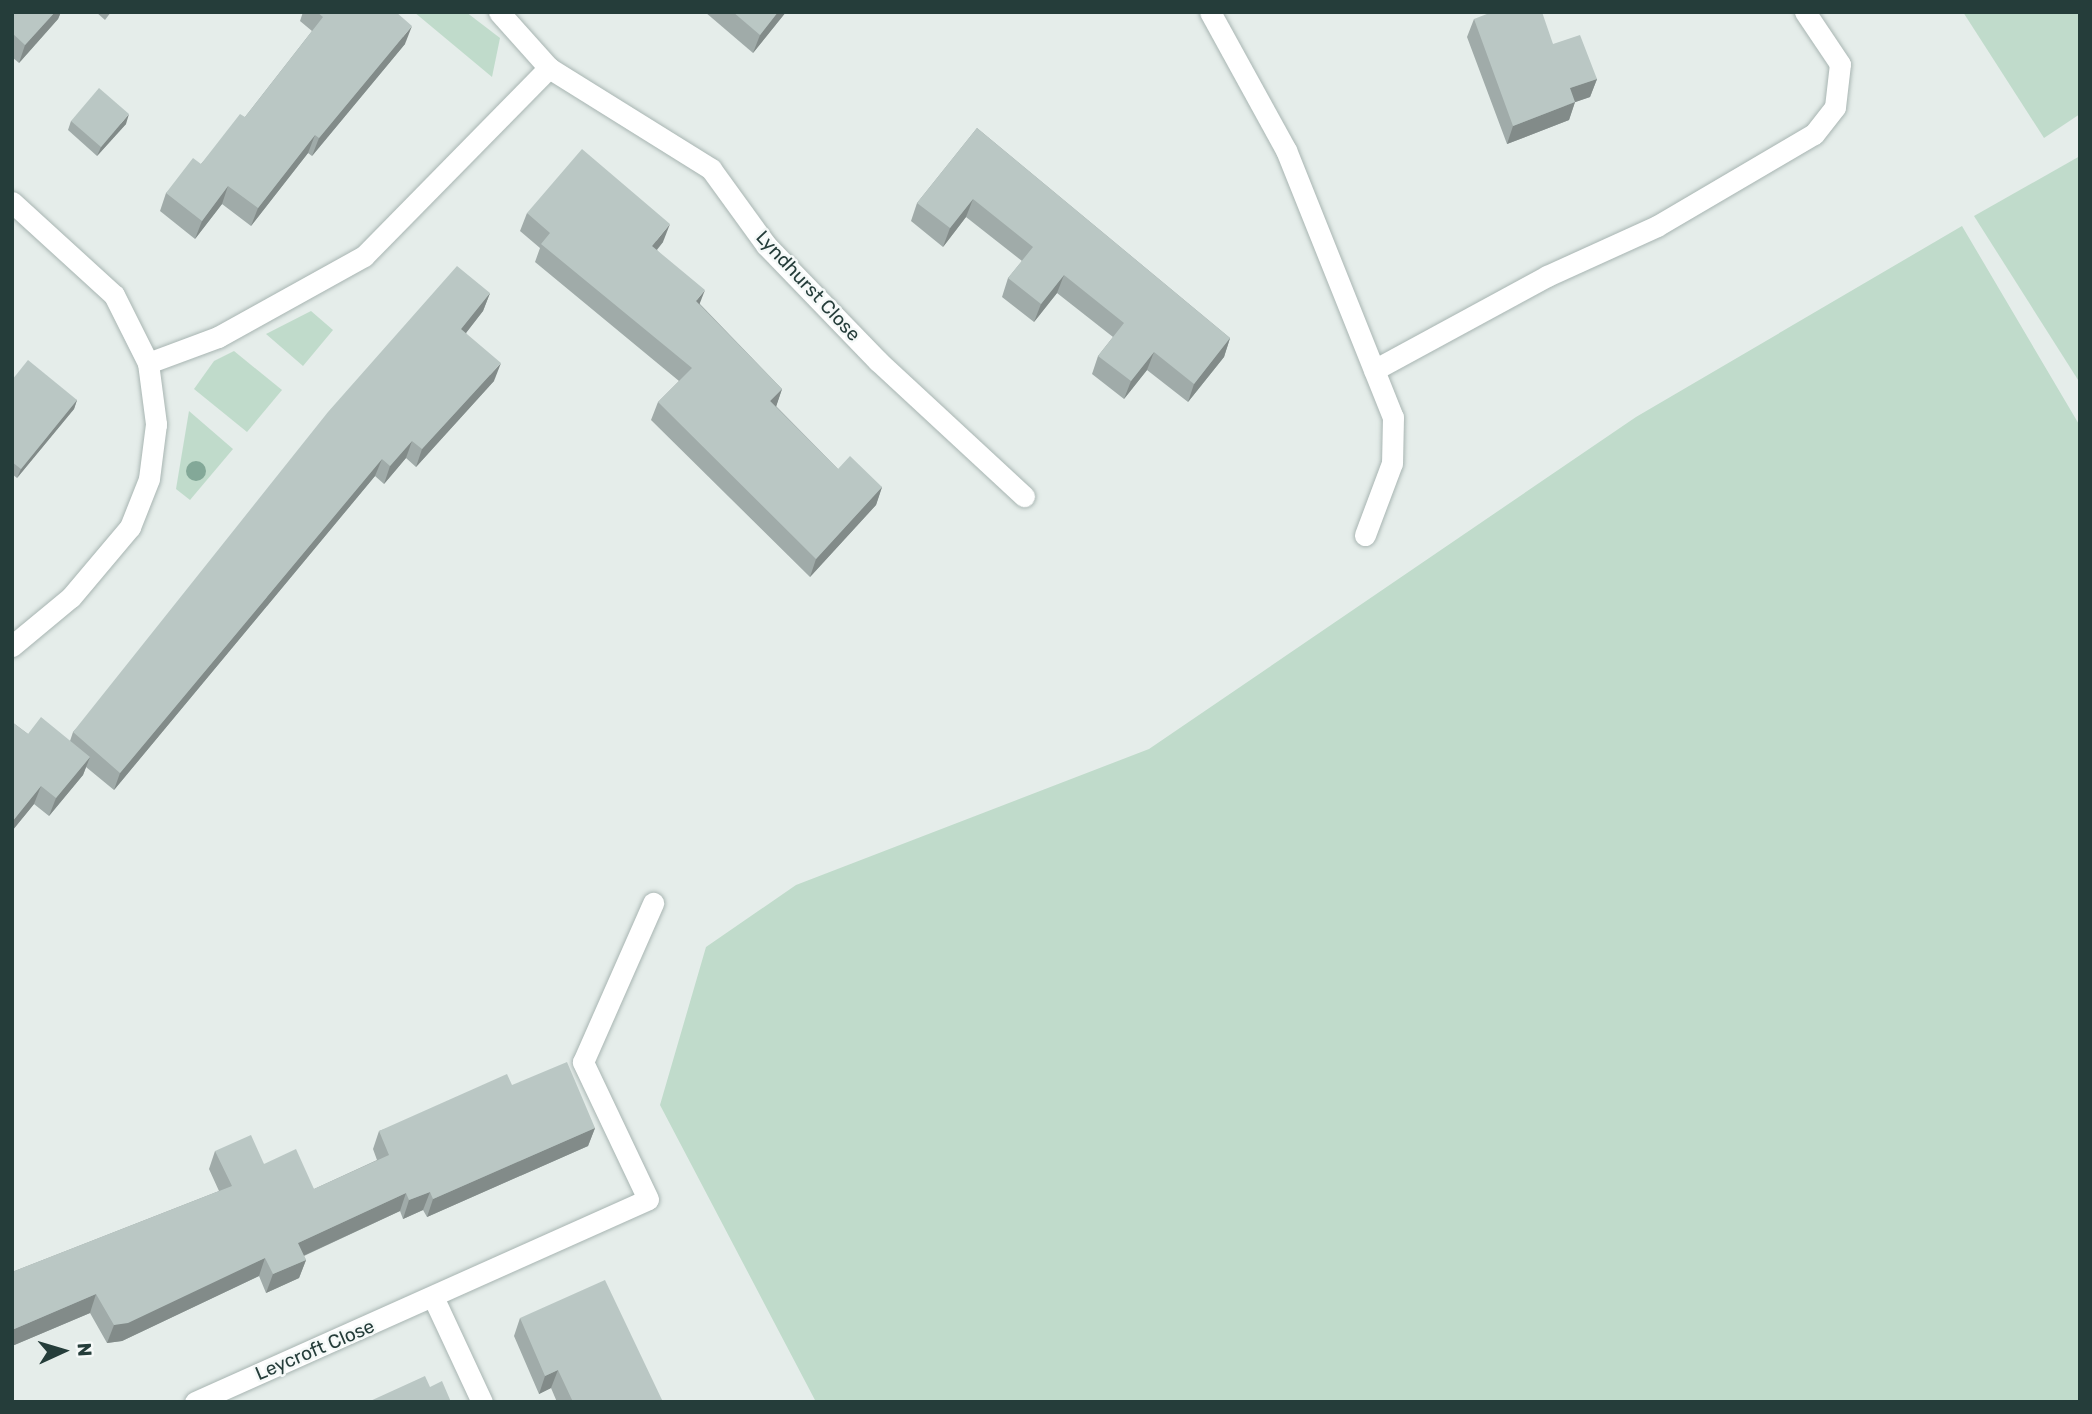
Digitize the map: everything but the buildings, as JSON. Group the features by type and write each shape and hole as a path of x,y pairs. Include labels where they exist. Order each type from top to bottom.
{"street":[{"name":"Lyndhurst Close","path":"499,12 549,68 711,169 766,245 878,361 1024,496"},
{"path":"1210,12 1286,150 1393,417 1392,463 1365,535"},
{"path":"1374,370 1547,276 1657,226 1814,134 1835,107 1840,64 1805,12"},
{"path":"148,363 218,337 364,256 549,68"},
{"path":"12,202 114,295 148,363 156,424 149,480 130,527 71,597 12,646"},
{"name":"Leycroft Close","path":"195,1402 434,1299 648,1199 583,1062 653,903"},
{"path":"434,1299 482,1402"}],"green space":[{"path":"414,12 466,12 500,38 492,77"},
{"path":"1963,12 2080,12 2080,114 2044,138"},
{"path":"2080,156 2080,383 1974,216"},
{"path":"1962,226 2080,426 2080,1402 816,1402 660,1105 706,947 796,885 1149,749 1636,417"},
{"path":"311,311 333,330 303,366 266,334"},
{"path":"234,351 282,390 247,432 194,389 214,361"},
{"path":"189,411 233,449 190,500 176,489"}]}
